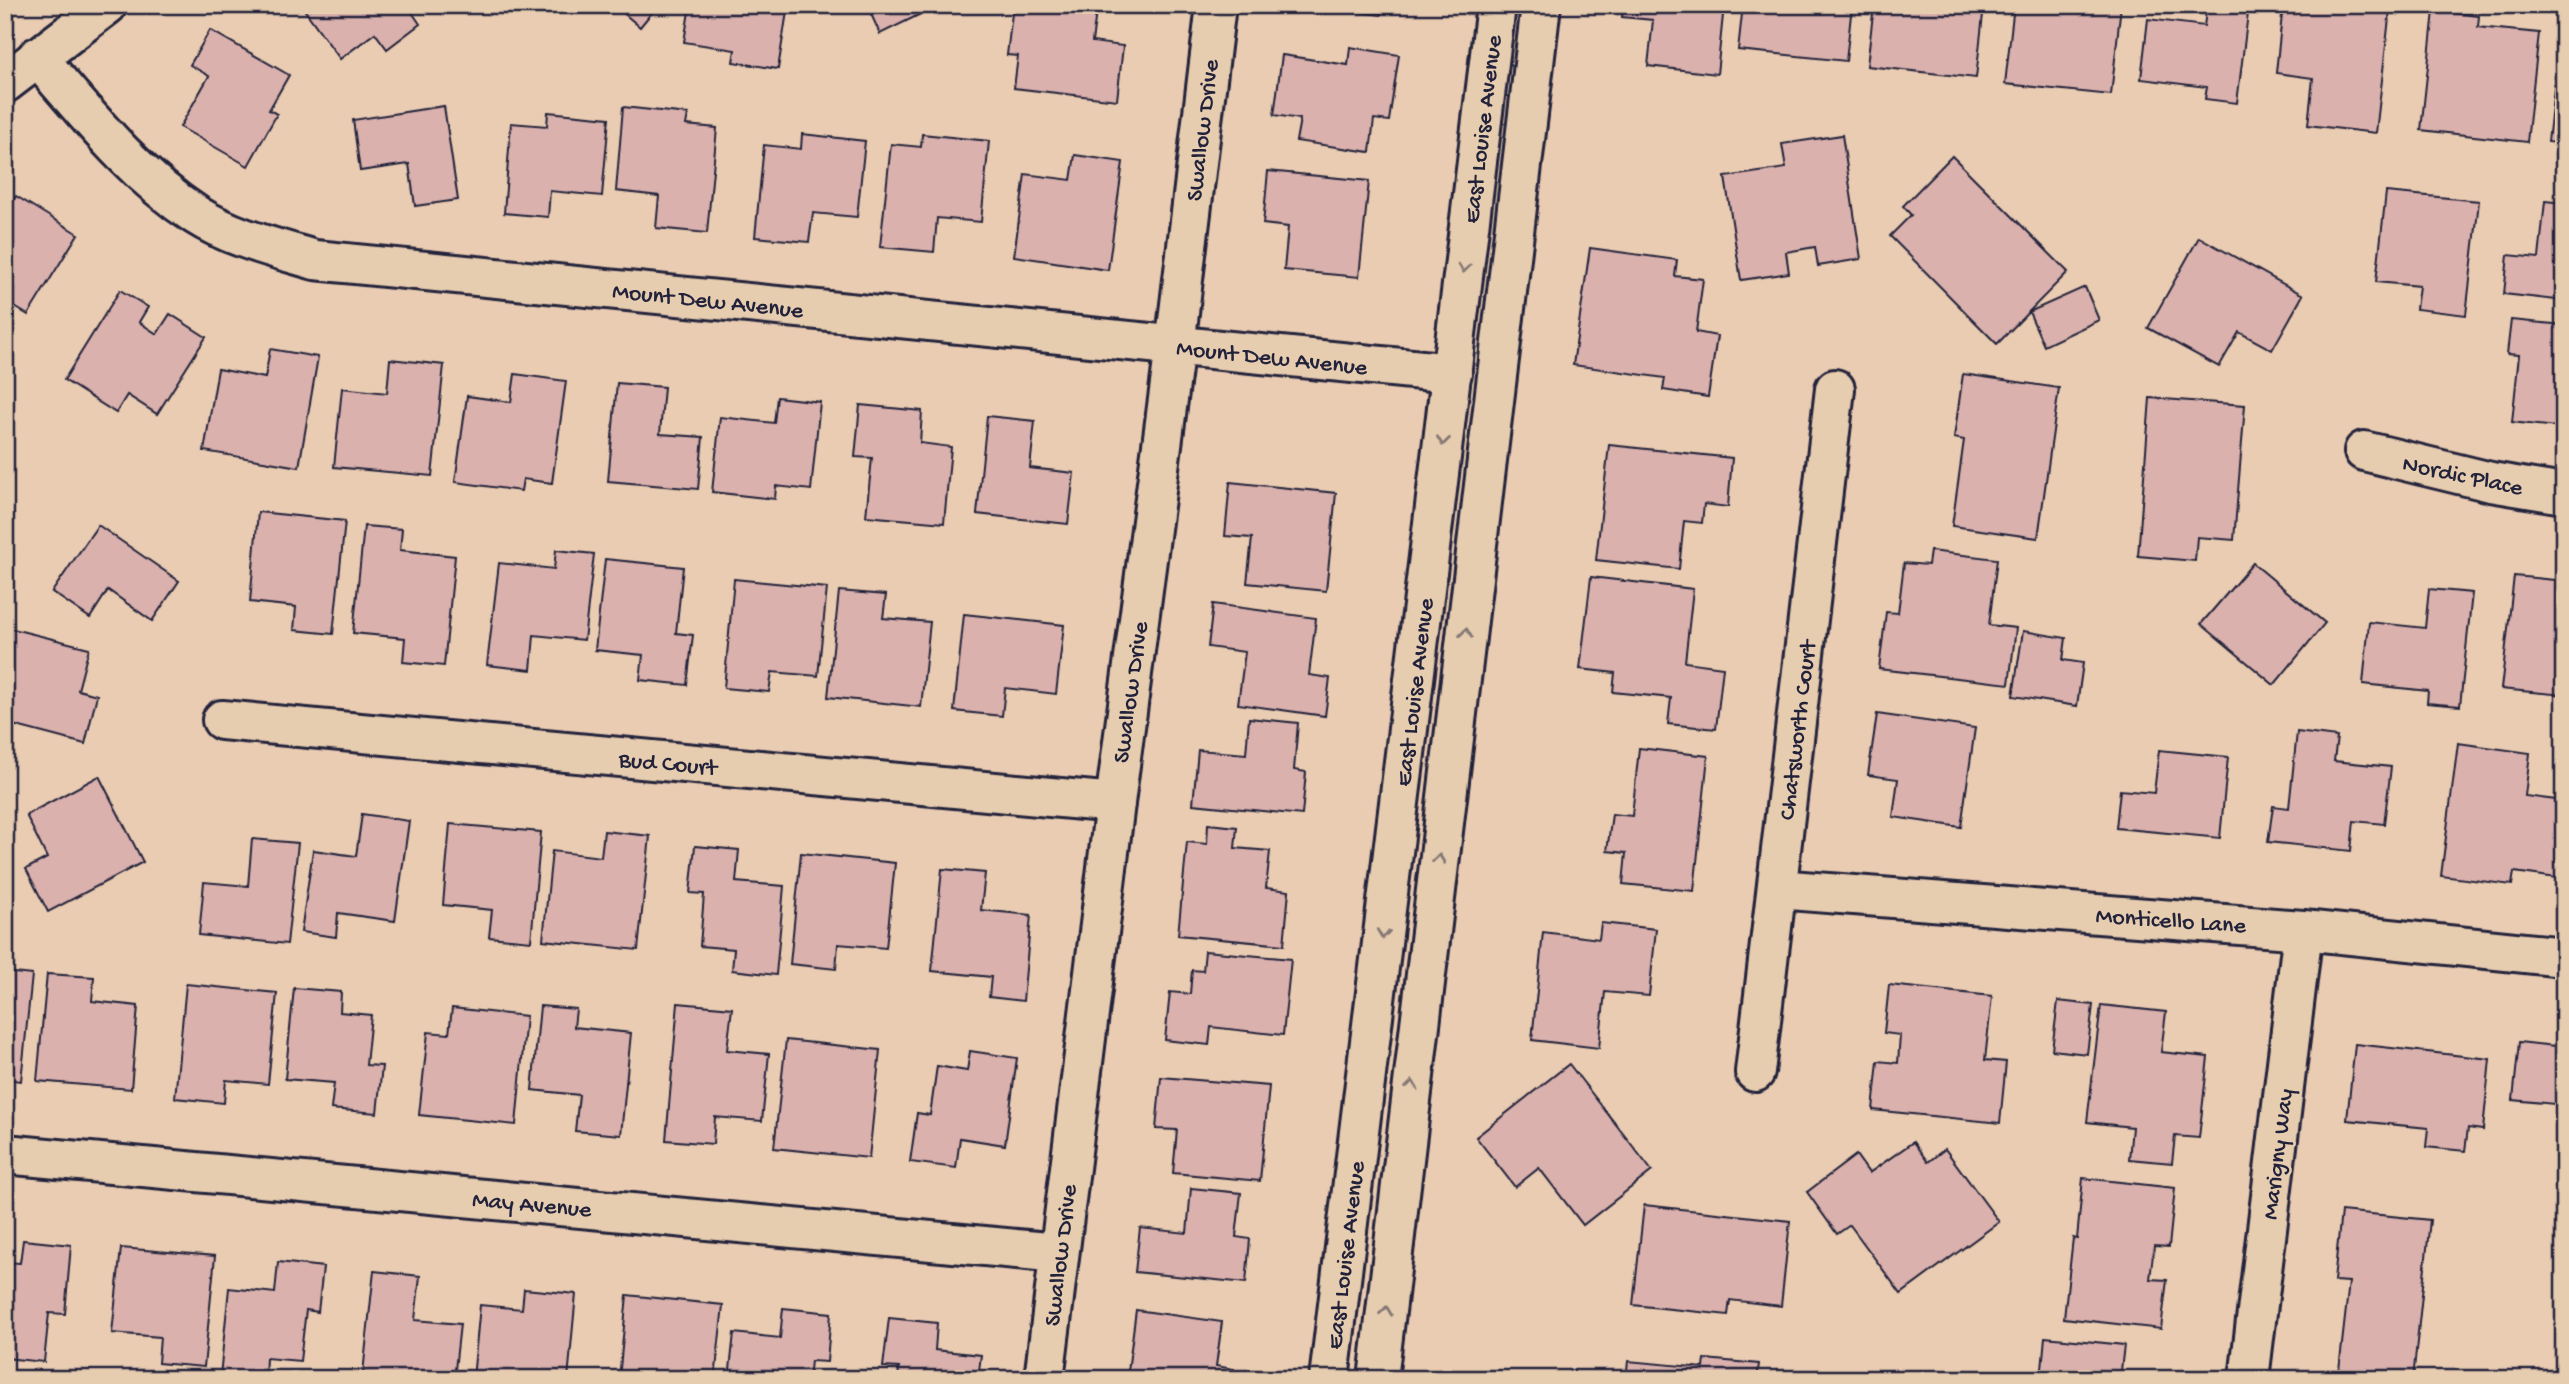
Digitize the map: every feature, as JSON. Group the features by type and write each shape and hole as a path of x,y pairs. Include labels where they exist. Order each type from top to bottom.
{"street":[{"path":"5,83 107,5"},
{"name":"Swallow Drive","path":"1044,1379 1216,5"},
{"name":"East Louise Avenue","path":"1329,1379 1496,5"},
{"name":"East Louise Avenue","path":"1378,1379 1541,5"},
{"name":"Mount Dew Avenue","path":"37,57 126,159 196,215 254,243 315,260 1452,373"},
{"name":"Chatsworth Court","path":"1755,1072 1835,389"},
{"name":"Nordic Place","path":"2364,451 2491,482 2564,494"},
{"name":"Bud Court","path":"222,720 1115,803"},
{"name":"Monticello Lane","path":"1777,889 2303,930 2564,957"},
{"name":"Marigny Way","path":"2249,1379 2303,930"},
{"name":"May Avenue","path":"5,1154 1059,1253"}],"building":[{"path":"301,5 407,5 420,24 387,49 375,33 340,59"},
{"path":"614,5 658,5 640,27"},
{"path":"690,5 788,5 778,69 733,62 735,50 684,42"},
{"path":"867,5 939,5 880,34"},
{"path":"1013,5 1097,5 1092,42 1123,46 1117,100 1014,88 1018,56 1007,55"},
{"path":"1302,5 1382,5 1381,15"},
{"path":"1623,5 1724,5 1717,74 1648,66 1653,20 1622,17"},
{"path":"1743,5 1852,5 1846,61 1738,50"},
{"path":"1874,5 1984,5 1976,78 1867,66"},
{"path":"2014,5 2076,11 2077,5 2121,5 2111,95 2005,84"},
{"path":"2207,5 2249,5 2237,103 2205,99 2207,87 2141,79 2148,19 2204,26"},
{"path":"2283,5 2359,5 2390,9 2376,133 2308,125 2313,78 2276,73"},
{"path":"2434,11 2479,16 2478,27 2539,33 2527,142 2421,130"},
{"path":"2561,27 2564,27 2564,144 2548,142"},
{"path":"210,30 289,75 269,110 277,114 248,166 180,127 209,76 190,65"},
{"path":"1350,47 1399,55 1389,121 1374,119 1370,152 1296,141 1300,119 1274,115 1282,55 1348,65"},
{"path":"444,106 458,200 415,206 409,164 360,171 353,120"},
{"path":"623,107 688,114 686,125 717,128 707,233 656,228 659,196 616,191"},
{"path":"548,112 609,118 602,196 550,191 548,217 504,213 511,123 547,126"},
{"path":"802,134 865,141 857,217 813,213 809,242 755,237 764,145 801,149"},
{"path":"922,134 989,141 981,222 937,218 934,252 880,247 891,144 921,147"},
{"path":"1842,135 1861,259 1818,266 1815,247 1786,252 1789,273 1741,280 1725,177 1786,168 1782,144"},
{"path":"1075,155 1123,162 1108,270 1014,256 1025,174 1071,180"},
{"path":"1952,156 2068,272 1997,344 1890,236 1911,215 1903,206"},
{"path":"1268,171 1369,181 1359,277 1284,270 1288,227 1263,224"},
{"path":"2386,192 2479,201 2466,315 2416,309 2419,286 2376,282"},
{"path":"16,196 78,234 28,315 5,301 5,214"},
{"path":"2545,201 2564,203 2564,301 2504,294 2508,255 2539,258"},
{"path":"2199,237 2303,295 2272,350 2239,332 2219,367 2148,328"},
{"path":"1590,248 1677,260 1675,276 1703,279 1696,332 1717,336 1708,397 1663,390 1665,378 1573,365"},
{"path":"2085,287 2099,320 2044,346 2029,312"},
{"path":"120,290 148,307 139,322 157,334 170,314 206,337 157,414 127,395 116,413 64,380"},
{"path":"2511,320 2564,325 2564,428 2512,422 2519,355 2507,354"},
{"path":"270,349 318,357 299,467 204,451 218,369 265,378"},
{"path":"390,359 444,365 432,476 334,467 342,388 387,393"},
{"path":"515,374 566,381 552,483 523,479 521,491 455,482 467,396 511,402"},
{"path":"1963,374 2059,388 2038,538 1952,526 1964,440 1954,438"},
{"path":"617,383 664,387 660,434 703,437 698,489 608,481"},
{"path":"777,397 820,402 811,490 776,486 775,499 712,492 720,417 774,423"},
{"path":"2150,398 2245,405 2234,540 2197,537 2195,561 2138,556"},
{"path":"860,405 922,411 920,443 951,447 944,523 866,516 872,458 855,457"},
{"path":"987,416 1035,421 1030,468 1074,473 1068,524 977,514"},
{"path":"1609,445 1732,458 1728,507 1704,504 1702,523 1684,521 1679,569 1596,560"},
{"path":"1230,482 1336,493 1326,591 1247,583 1252,538 1225,536"},
{"path":"258,512 345,521 333,634 294,630 296,607 250,602"},
{"path":"98,525 179,581 152,621 108,590 90,618 52,592"},
{"path":"364,526 402,529 400,550 455,556 444,666 403,662 405,638 353,633"},
{"path":"556,550 594,554 584,640 534,635 531,670 487,665 499,563 554,569"},
{"path":"1930,551 1997,559 1989,625 2016,628 2009,684 1879,669 1886,612 1898,613 1904,563 1928,565"},
{"path":"605,559 683,567 676,633 693,635 687,685 640,680 643,655 595,650"},
{"path":"2253,563 2325,623 2274,685 2201,624"},
{"path":"2514,576 2564,581 2564,695 2501,689"},
{"path":"1591,577 1693,589 1685,662 1723,667 1716,729 1668,724 1671,698 1613,692 1615,673 1580,669"},
{"path":"734,579 827,588 818,676 772,672 769,692 724,688"},
{"path":"2429,589 2472,593 2460,706 2427,703 2428,691 2363,684 2369,622 2425,628"},
{"path":"839,591 886,595 883,618 930,622 921,707 828,697"},
{"path":"1213,604 1316,618 1309,675 1330,678 1325,716 1238,704 1245,652 1208,647"},
{"path":"964,614 1064,625 1056,694 1005,688 1002,716 954,711"},
{"path":"5,627 89,648 78,690 97,695 85,744 5,723"},
{"path":"2023,631 2066,638 2063,660 2083,663 2077,706 2013,696"},
{"path":"1877,714 1975,728 1961,827 1893,817 1898,779 1868,775"},
{"path":"1249,718 1298,723 1294,770 1306,772 1302,815 1193,804 1198,750 1246,754"},
{"path":"2297,732 2337,737 2334,761 2391,767 2384,824 2354,821 2351,851 2268,842 2273,806 2289,808"},
{"path":"2458,743 2530,753 2525,796 2564,801 2564,879 2514,872 2512,885 2441,876"},
{"path":"1639,748 1708,756 1694,891 1623,884 1626,853 1607,851 1612,814 1632,816"},
{"path":"2159,750 2228,757 2220,838 2116,828 2120,790 2154,793"},
{"path":"99,776 143,862 48,912 26,869 47,858 26,815"},
{"path":"362,814 409,821 395,921 338,913 336,937 301,932 313,850 356,856"},
{"path":"450,824 541,832 531,941 489,937 492,910 443,905"},
{"path":"1208,824 1237,827 1235,848 1270,851 1266,888 1289,891 1284,945 1178,935 1187,842 1207,844"},
{"path":"604,831 650,836 638,950 543,940 552,851 601,857"},
{"path":"252,839 298,843 287,944 199,935 204,882 248,886"},
{"path":"695,846 739,850 736,882 784,886 776,975 732,970 734,949 700,946 704,894 690,893"},
{"path":"801,853 895,863 886,948 838,944 836,969 790,964"},
{"path":"942,869 985,873 981,910 1031,915 1023,1001 989,997 991,977 932,971"},
{"path":"1601,923 1656,929 1649,996 1605,992 1599,1048 1532,1040 1543,932 1599,939"},
{"path":"1205,951 1291,959 1283,1035 1211,1027 1209,1045 1165,1040 1170,992 1190,994 1192,970 1203,971"},
{"path":"5,972 32,975 21,1081 5,1079"},
{"path":"47,974 94,977 92,1001 138,1006 131,1089 37,1081"},
{"path":"186,984 277,993 268,1084 226,1080 224,1103 175,1098"},
{"path":"1889,985 1992,996 1985,1060 2006,1062 2000,1123 1873,1110 1878,1061 1898,1063 1900,1035 1884,1033"},
{"path":"294,988 341,992 340,1012 371,1015 366,1065 382,1066 377,1113 331,1109 334,1083 285,1079"},
{"path":"2058,1001 2093,1005 2087,1054 2052,1050"},
{"path":"678,1003 732,1008 727,1050 769,1054 762,1121 715,1117 713,1144 666,1140"},
{"path":"2101,1005 2166,1012 2161,1052 2208,1057 2199,1138 2175,1136 2172,1163 2129,1159 2132,1127 2087,1122"},
{"path":"540,1006 576,1009 574,1027 631,1033 621,1135 575,1131 579,1095 532,1090"},
{"path":"452,1008 526,1016 516,1125 419,1115 428,1032 449,1034"},
{"path":"786,1040 880,1050 869,1158 774,1148"},
{"path":"2519,1042 2564,1047 2564,1105 2513,1100"},
{"path":"2355,1044 2490,1059 2483,1130 2468,1128 2465,1151 2426,1147 2428,1128 2347,1120"},
{"path":"970,1051 1017,1058 1005,1145 960,1138 956,1168 910,1162 917,1113 930,1115 937,1066 967,1071"},
{"path":"1569,1064 1652,1171 1583,1225 1539,1168 1515,1187 1476,1137"},
{"path":"1161,1077 1269,1086 1260,1181 1173,1173 1177,1130 1156,1129"},
{"path":"1913,1142 1928,1162 1945,1149 1999,1222 1901,1294 1850,1225 1837,1234 1807,1192 1856,1155 1869,1173"},
{"path":"2083,1178 2175,1188 2169,1247 2154,1246 2150,1279 2167,1280 2161,1329 2064,1318 2073,1238 2077,1239"},
{"path":"1191,1188 1241,1193 1236,1237 1250,1239 1246,1283 1135,1272 1140,1228 1187,1233"},
{"path":"1644,1205 1790,1221 1781,1306 1730,1300 1728,1315 1633,1305"},
{"path":"2341,1211 2430,1220 2413,1379 2338,1379 2349,1282 2334,1281"},
{"path":"23,1240 71,1245 65,1314 49,1313 44,1362 5,1358 5,1262 20,1263"},
{"path":"121,1248 215,1256 204,1367 158,1363 160,1337 112,1333"},
{"path":"278,1262 323,1267 318,1312 306,1310 300,1361 266,1358 265,1379 220,1376 229,1288 275,1293"},
{"path":"374,1271 420,1276 415,1320 460,1324 454,1379 413,1379 363,1373"},
{"path":"524,1289 576,1294 568,1379 473,1379 480,1305 522,1309"},
{"path":"627,1295 723,1305 715,1379 619,1379"},
{"path":"783,1308 831,1313 827,1362 811,1361 809,1379 729,1379 734,1333 780,1338"},
{"path":"1136,1310 1222,1322 1216,1366 1234,1369 1233,1379 1127,1379"},
{"path":"889,1318 937,1323 935,1350 981,1355 978,1379 898,1379 899,1368 883,1367"},
{"path":"2045,1337 2124,1345 2120,1379 2041,1379"},
{"path":"1705,1359 1759,1364 1757,1379 1626,1379 1628,1361 1704,1368"}]}
